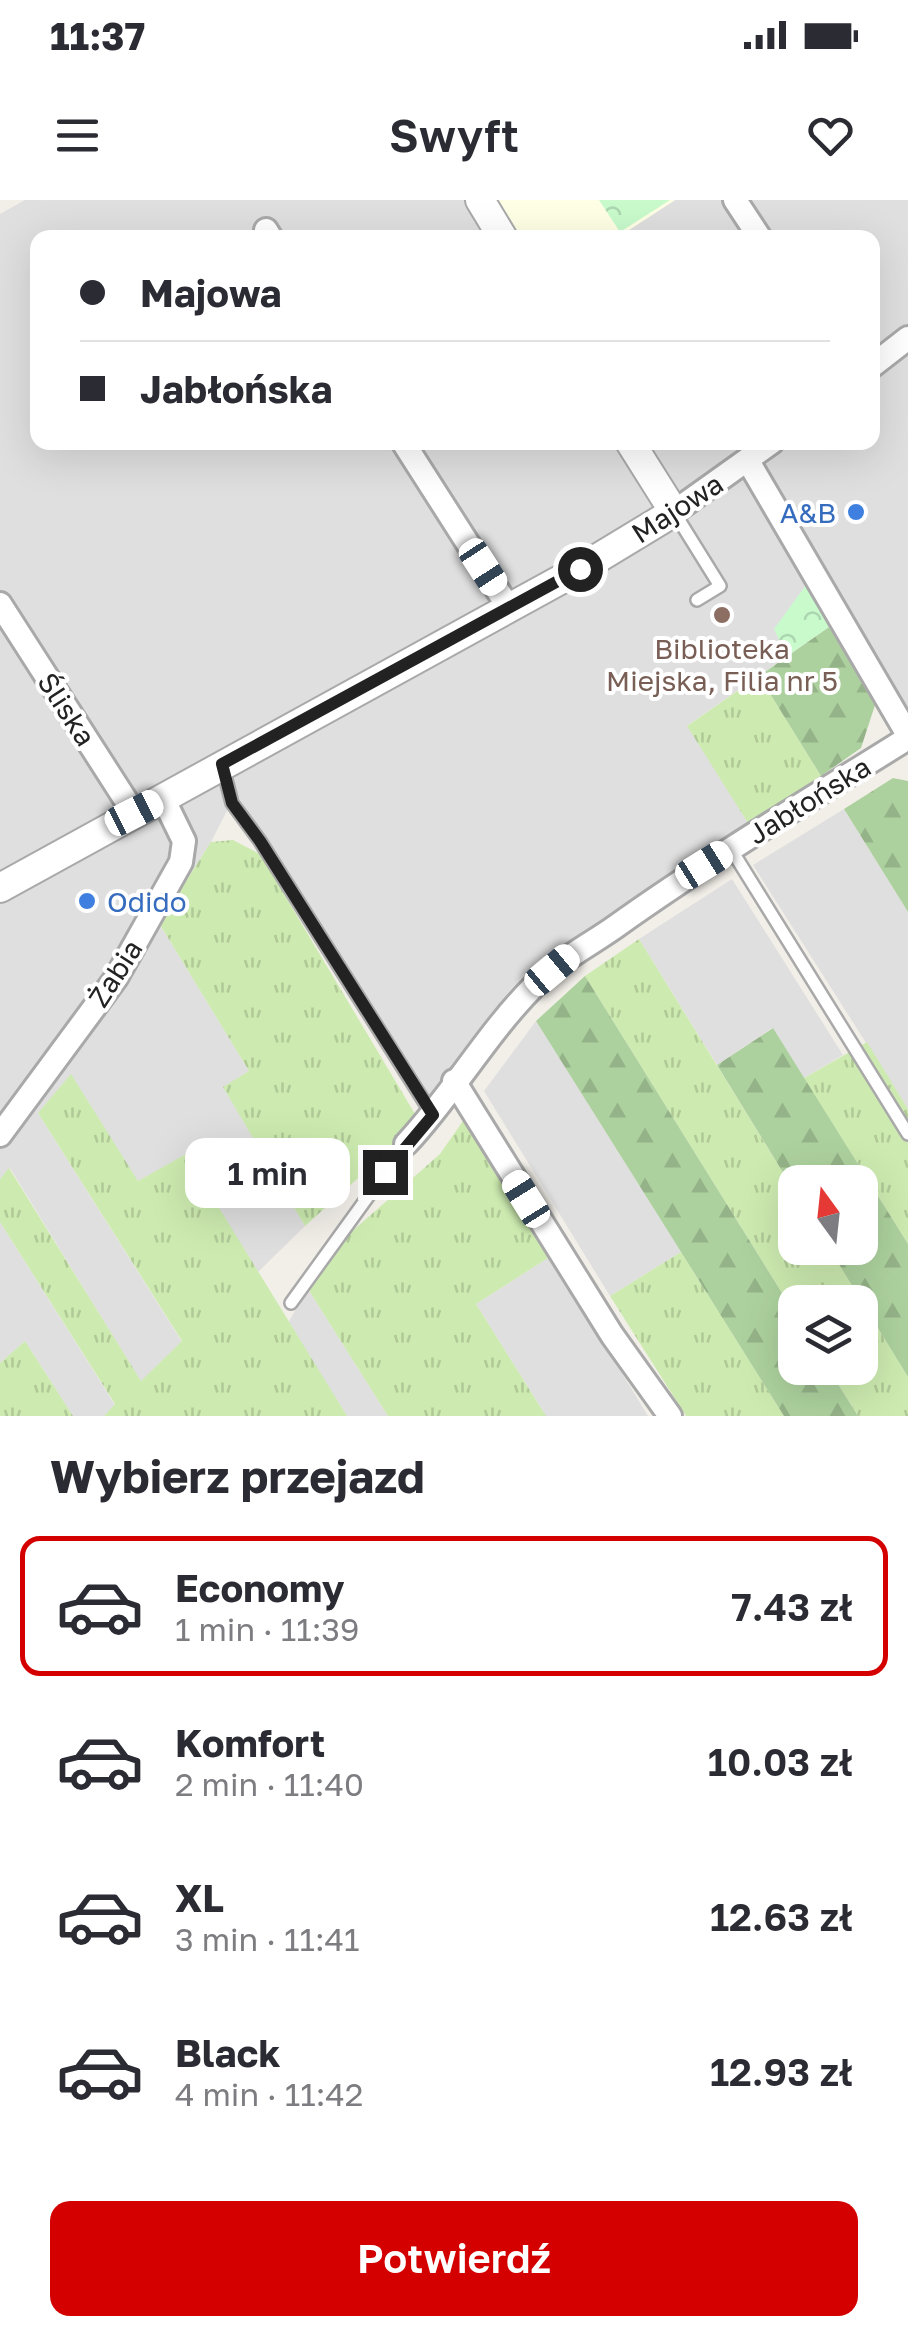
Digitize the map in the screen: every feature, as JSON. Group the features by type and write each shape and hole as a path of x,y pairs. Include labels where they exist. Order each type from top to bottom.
{"street":[{"path":"480,200 499,230"},
{"path":"735,200 755,230"},
{"path":"880,361 906,345"},
{"path":"408,450 509,608"},
{"path":"635,450 674,512"},
{"name":"Majowa","path":"0,888 509,608 674,512 762,450"},
{"name":"Jabłońska","path":"406,1144 536,983 567,957 908,736 748,461"},
{"name":"Śliska","path":"0,604 134,813"},
{"name":"Żabia","path":"0,1135 116,978 180,862 184,842 163,798"},
{"path":"454,1082 612,1335 670,1416"}],"lane":[{"path":"674,512 720,586 697,600"},
{"path":"222,764 232,803 433,1115"},
{"path":"730,849 908,1134"},
{"path":"291,1303 406,1144"}],"shaded area":[{"path":"25,200 480,200 499,230 30,230 30,450 880,450 880,230 628,230 675,200 908,200 908,719 898,705 881,716 829,627 688,725 748,823 536,962 428,1099 236,793 211,842 159,923 249,1071 224,1088 305,1226 257,1273 187,1155 139,1181 38,1113 182,1342 141,1382 10,1168 0,1179 0,214"},
{"path":"480,200 675,200 629,230 499,230"},
{"path":"844,809 908,912 908,1109 753,865"},
{"path":"732,879 843,1055 804,1078 772,1028 717,1065 639,939"},
{"path":"536,1021 681,1252 610,1296 484,1091"},
{"path":"0,1222 115,1405 104,1416 73,1416 25,1341 0,1363"},
{"path":"551,1256 648,1416 546,1416 476,1304"},
{"path":"308,1289 388,1416 347,1416 288,1323"}],"green space":[{"path":"599,200 670,200 623,230 619,230"},
{"path":"806,585 829,627 787,656 774,629"},
{"path":"829,627 875,705 861,748 821,776 759,676"},
{"path":"759,676 821,776 748,823 687,726"},
{"path":"893,778 908,781 908,912 844,809"},
{"path":"233,840 260,854 415,1114 397,1143 305,1226 223,1087 249,1071 159,923 211,842"},
{"path":"639,939 778,1165 778,1265 839,1265 852,1285 778,1287 585,976"},
{"path":"585,976 778,1287 778,1385 839,1385 858,1416 784,1416 536,1021"},
{"path":"773,1028 859,1165 778,1165 717,1065"},
{"path":"867,1042 908,1109 908,1244 878,1196 878,1165 859,1165 804,1078"},
{"path":"71,1074 138,1181 186,1154 347,1416 104,1416 115,1404 0,1222 0,1179 9,1168 141,1381 182,1341 38,1113"},
{"path":"465,1118 551,1256 476,1304 546,1416 388,1416 308,1289 349,1234 440,1154"},
{"path":"878,1196 908,1244 908,1377 878,1328 878,1285 852,1285 839,1265 878,1265"},
{"path":"681,1252 784,1416 686,1416 610,1296"},
{"path":"878,1328 908,1377 908,1416 858,1416 839,1385 878,1385"},
{"path":"25,1341 73,1416 0,1416 0,1363"}],"place":[{"name":"A&B","path":"856,512"},
{"name":"Biblioteka Miejska, Filia nr 5","path":"722,615"},
{"name":"Odido","path":"87,901"}],"route":[{"path":"385,1172 433,1115 232,803 222,764 580,569"}]}
